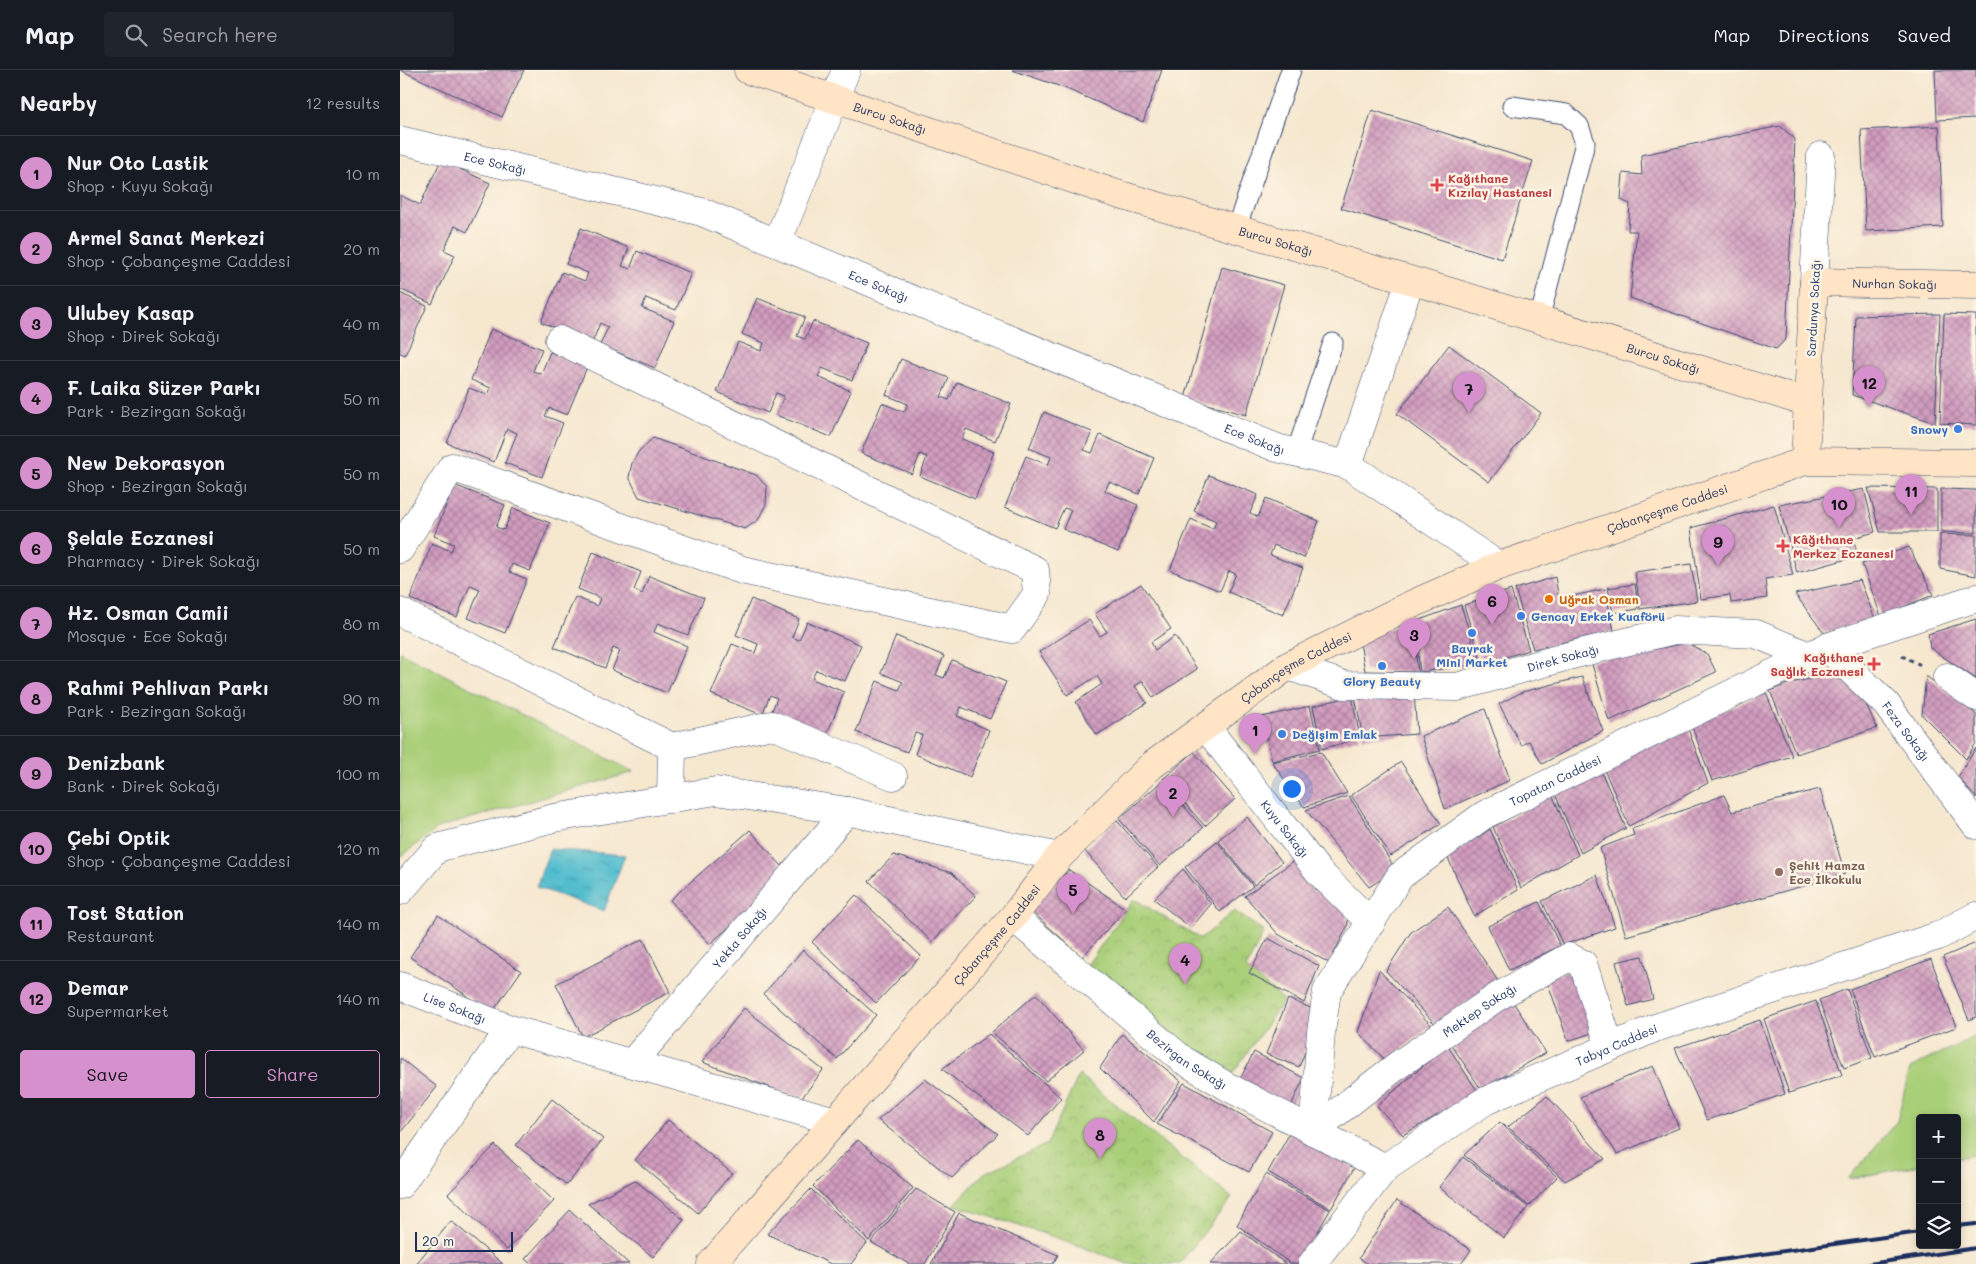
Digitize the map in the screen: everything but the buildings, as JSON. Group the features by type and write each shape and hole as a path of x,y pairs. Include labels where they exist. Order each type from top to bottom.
{"street":[{"name":"Burcu Sokağı","path":"748,70 1117,194 1410,280 1808,403"},
{"path":"777,243 846,70"},
{"name":"Ece Sokağı","path":"400,140 702,212 1277,448 1348,466 1499,566"},
{"name":"Sardunya Sokağı","path":"1805,460 1821,156"},
{"path":"1348,466 1410,280"},
{"name":"Nurhan Sokağı","path":"1814,282 1976,285"},
{"path":"400,550 452,466 742,570 1012,629 1037,594 1035,570 559,340"},
{"name":"Çobançeşme Caddesi","path":"711,1264 1013,917 1059,857 1151,766 1288,666 1408,606 1499,566 1805,460 1976,463"},
{"name":"Topatan Caddesi","path":"1313,1131 1321,1032 1328,991 1400,876 1484,815 1818,651 1976,598"},
{"path":"400,612 672,747 772,725 893,776"},
{"name":"Direk Sokağı","path":"1288,666 1344,684 1457,687 1572,655 1675,630 1756,634 1818,651"},
{"name":"Feza Sokağı","path":"1818,651 1886,704 1976,825"},
{"path":"1946,677 1976,697"},
{"name":"Kuyu Sokağı","path":"1206,727 1319,872 1371,924"},
{"path":"671,799 672,747"},
{"path":"400,891 437,848 554,818 716,791 847,810 1059,857"},
{"name":"Yekta Sokağı","path":"632,1064 847,810"},
{"name":"Tabya Caddesi","path":"1312,1264 1385,1168 1485,1101 1655,1028 1938,936 1976,916"},
{"name":"Bezirgan Sokağı","path":"1013,917 1183,1060 1228,1087 1385,1168"},
{"name":"Mektep Sokağı","path":"1313,1131 1398,1065 1497,996 1569,957 1583,964 1610,1048"},
{"name":"Lise Sokağı","path":"400,986 510,1029 835,1121"},
{"path":"400,1186 510,1029"}],"lane":[{"path":"1236,229 1291,70"},
{"path":"1512,106 1566,114 1580,126 1585,143 1539,320"},
{"path":"1296,453 1333,343"}],"green space":[{"path":"400,652 634,772 440,827 400,857"},
{"path":"1134,899 1201,939 1234,911 1264,931 1246,969 1284,1000 1228,1080 1085,968"},
{"path":"1976,1036 1976,1155 1961,1157 1961,1114 1916,1114 1916,1166 1848,1179 1897,1121 1910,1068"},
{"path":"1079,1075 1232,1198 1179,1264 1128,1264 1063,1240 954,1205 983,1174 1047,1144"}],"water":[{"path":"550,849 625,855 604,911 536,887"}],"railway":[{"path":"1961,1226 1976,1224"},
{"path":"1692,1264 1916,1233"},
{"path":"1869,1264 1976,1248"}],"place":[{"name":"Kağıthane Kızılay Hastanesi","path":"1437,185"},
{"name":"Demar","path":"1869,407"},
{"name":"Hz. Osman Camii","path":"1469,413"},
{"name":"Snowy","path":"1958,429"},
{"name":"Tost Station","path":"1911,515"},
{"name":"Çebi Optik","path":"1839,528"},
{"name":"Kâğıthane Merkez Eczanesi","path":"1783,546"},
{"name":"Denizbank","path":"1718,566"},
{"name":"Uğrak Osman","path":"1549,599"},
{"name":"Gencay Erkek Kuaförü","path":"1521,616"},
{"name":"Şelale Eczanesi","path":"1492,625"},
{"name":"Bayrak Mini Market","path":"1472,633"},
{"name":"Ulubey Kasap","path":"1414,659"},
{"name":"Kağıthane Sağlık Eczanesi","path":"1874,664"},
{"name":"Glory Beauty","path":"1382,666"},
{"name":"Değişim Emlak","path":"1282,734"},
{"name":"Nur Oto Lastik","path":"1255,754"},
{"name":"Armel Sanat Merkezi","path":"1173,817"},
{"name":"Şehit Hamza Ece İlkokulu","path":"1779,872"},
{"name":"New Dekorasyon","path":"1073,914"},
{"name":"F. Laika Süzer Parkı","path":"1185,984"},
{"name":"Rahmi Pehlivan Parkı","path":"1100,1159"}]}
